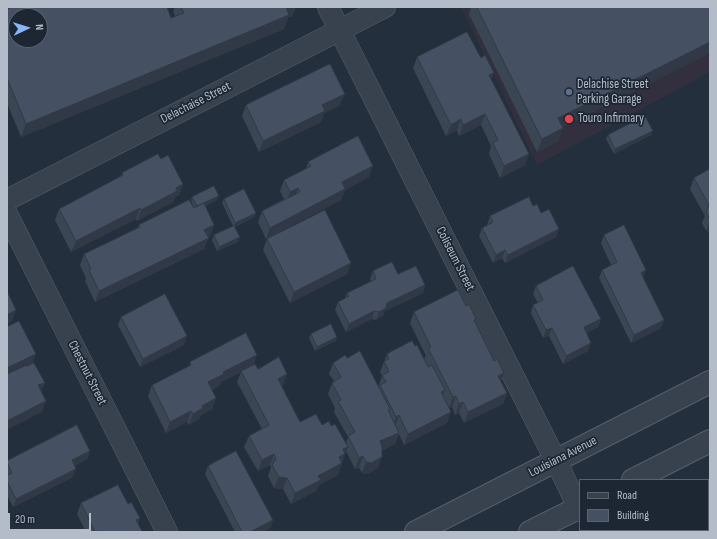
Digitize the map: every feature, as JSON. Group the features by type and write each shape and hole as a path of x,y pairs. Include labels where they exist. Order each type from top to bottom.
{"street":[{"name":"Coliseum Street","path":"328,7 579,509"},
{"name":"Delachaise Street","path":"7,200 384,7"},
{"name":"Chestnut Street","path":"7,214 167,532"},
{"name":"Louisiana Avenue","path":"416,532 710,382"},
{"path":"635,479 710,441"},
{"path":"530,532 579,509"}],"shaded area":[{"name":"Touro Infirmary","path":"461,7 710,7 710,72 537,165"}],"building":[{"path":"12,7 167,7 171,18 184,13 181,7 286,7 289,15 26,124 7,78 7,9 8,48 48,48 48,8 10,8"},
{"name":"Touro Infirmary","path":"477,7 710,7 710,42 558,118 563,128 542,139"},
{"path":"467,32 481,58 485,55 494,73 489,75 529,154 504,166 493,143 498,140 485,114 463,125 461,119 451,125 417,57"},
{"path":"330,64 345,94 322,105 325,111 263,141 246,105"},
{"path":"645,116 653,131 615,149 608,135"},
{"path":"358,136 373,166 342,182 345,189 270,228 262,211 300,192 298,188 290,192 284,180 311,166 308,162"},
{"path":"158,154 161,159 168,155 183,184 176,188 177,191 76,241 59,209 123,175 122,173"},
{"path":"710,169 710,220 706,212 709,205 694,178"},
{"path":"214,186 219,196 197,206 192,197"},
{"path":"244,189 256,213 235,223 224,199"},
{"path":"529,197 533,206 537,204 541,213 549,209 559,229 508,255 505,250 496,255 482,228 493,222 490,216"},
{"path":"189,200 194,208 204,203 214,225 204,230 209,238 99,291 89,270 91,269 84,254 140,227 139,225"},
{"path":"325,210 351,263 294,292 267,239"},
{"path":"624,225 646,270 641,273 664,320 634,335 602,270 617,262 604,235"},
{"path":"234,226 240,237 219,247 214,235"},
{"path":"392,262 398,274 416,266 425,285 387,303 386,308 379,312 374,311 349,324 338,302 349,296 347,293 376,279 373,271"},
{"path":"573,266 601,319 584,327 591,343 566,356 552,328 546,330 533,305 543,300 536,286"},
{"path":"458,290 466,306 469,304 476,319 474,320 494,361 497,359 504,373 498,376 507,393 468,412 463,402 459,404 456,396 453,397 428,348 431,347 414,312"},
{"path":"7,291 16,310 7,315"},
{"path":"165,294 187,336 143,359 121,317"},
{"path":"19,321 36,354 7,368 7,327"},
{"path":"331,324 337,337 317,347 311,334"},
{"path":"246,333 257,355 223,372 224,374 208,382 216,398 202,406 203,408 193,414 191,411 170,422 152,385 191,365 190,362"},
{"path":"412,341 415,346 417,345 428,367 432,365 445,390 441,392 451,412 408,434 399,415 396,417 380,385 386,382 382,375 389,372 384,361 389,359 387,354"},
{"path":"360,351 390,409 388,410 399,433 380,441 382,447 382,457 371,463 366,462 363,456 359,458 348,436 355,432 338,401 341,400 332,383 341,377 333,363 345,355 347,358"},
{"path":"279,357 287,374 278,379 300,422 316,414 322,425 329,421 331,426 335,424 348,447 343,449 345,454 339,457 342,463 318,476 321,480 295,493 287,478 279,477 272,465 276,459 274,454 262,460 249,436 269,425 241,371 255,364 258,369"},
{"path":"34,363 45,383 38,385 46,401 7,421 7,374"},
{"path":"77,425 90,451 72,460 76,469 16,499 7,481 7,475 12,473 7,461"},
{"path":"236,451 273,520 250,532 242,532 208,466"},
{"path":"118,485 128,504 131,502 140,518 136,520 142,531 95,532 81,503"},
{"path":"709,496 710,532 707,532 709,531"},
{"path":"638,531 675,532 639,532"}],"place":[{"name":"Delachise Street Parking Garage","path":"569,92"},
{"name":"Touro Infirmary","path":"569,119"}]}
